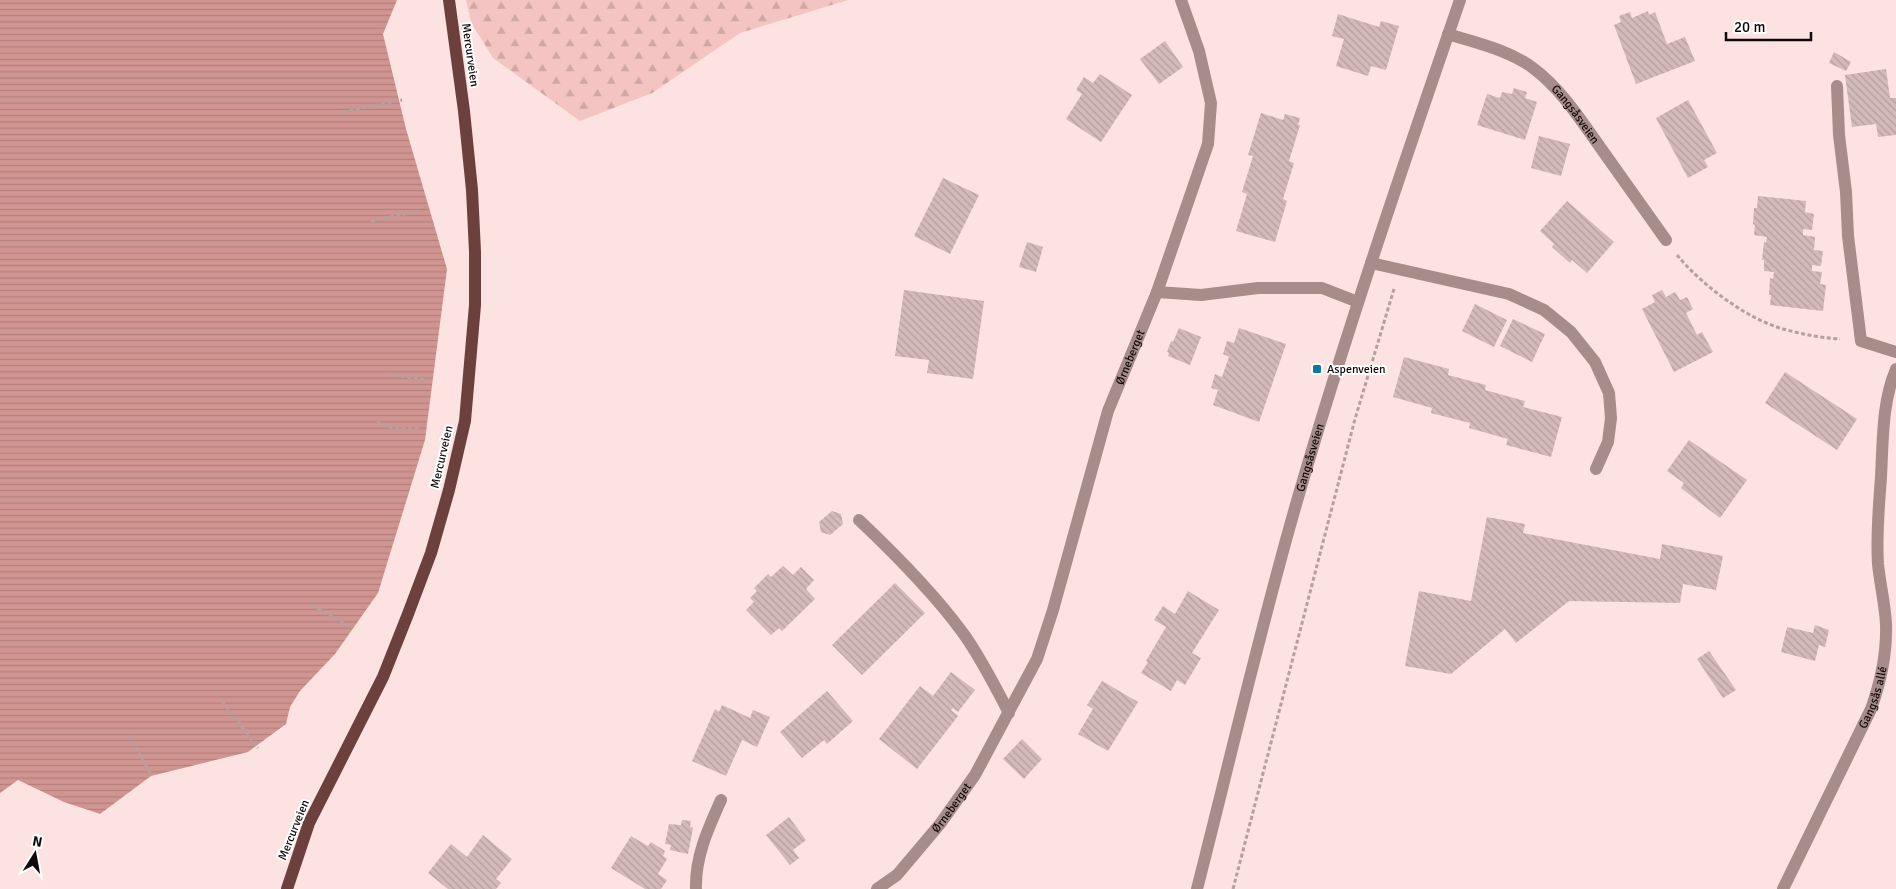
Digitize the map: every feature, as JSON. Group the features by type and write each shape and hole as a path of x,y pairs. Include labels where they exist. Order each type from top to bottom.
{"main road":[{"name":"Mercurveien","path":"287,889 310,823 383,676 408,614 431,553 449,490 465,421 475,305 475,252 470,170 448,0"}],"street":[{"name":"Ørneberget","path":"877,889 896,875 940,824 975,776 1037,659 1053,610 1108,411 1158,292 1208,144 1212,104 1199,52 1181,0"},
{"name":"Gangsåsveien","path":"1197,889 1243,701 1296,503 1358,302 1460,0"},
{"name":"Gangsåsveien","path":"1448,34 1486,46 1533,68 1575,112 1666,240"},
{"path":"1837,86 1836,98 1846,192 1848,236 1861,342 1896,352"},
{"path":"1371,263 1510,294 1544,310 1571,332 1595,362 1609,393 1611,418 1608,442 1596,469"},
{"path":"1158,292 1201,295 1258,288 1322,288 1358,302"},
{"name":"Gangsås allé","path":"1783,889 1871,709 1881,680 1886,646 1886,623 1878,563 1878,526 1885,408 1891,380 1896,368"},
{"path":"859,520 894,553 963,633 989,673 1009,713"},
{"path":"696,889 696,875 703,842 720,800"}],"path":[{"path":"343,112 402,100"},
{"path":"371,221 418,211"},
{"path":"1666,240 1688,268 1708,286 1756,318 1790,331 1821,338 1861,342"},
{"path":"1233,889 1354,419 1400,269"},
{"path":"388,374 428,380"},
{"path":"377,422 394,429 421,428"},
{"path":"312,605 352,628"},
{"path":"222,701 258,748"},
{"path":"129,736 151,774"}],"green space":[{"path":"466,0 848,0 740,33 652,93 580,121 493,58 471,22"}],"shaded area":[{"path":"0,0 397,0 383,34 406,129 447,269 425,440 378,593 335,654 300,691 290,707 286,724 248,752 151,776 100,814 64,802 18,780 0,793"}],"building":[{"path":"1648,11 1649,15 1655,12 1667,44 1685,37 1695,61 1636,84 1614,25 1621,22 1619,16 1630,12 1632,18"},
{"path":"1338,14 1379,27 1381,21 1399,26 1386,70 1371,66 1368,76 1336,66 1344,39 1332,36"},
{"path":"1165,41 1183,67 1159,84 1140,59"},
{"path":"1834,52 1851,62 1846,71 1829,63"},
{"path":"1886,69 1890,98 1896,98 1896,135 1878,137 1876,124 1852,127 1845,75"},
{"path":"1100,74 1132,95 1101,142 1066,119 1082,94 1076,90 1084,77 1093,83"},
{"path":"1514,88 1527,92 1525,98 1537,102 1525,140 1477,125 1487,94 1500,98 1502,92 1512,94"},
{"path":"1688,100 1717,153 1704,160 1708,167 1688,178 1656,118"},
{"path":"1261,113 1283,120 1285,114 1300,118 1298,125 1300,125 1289,161 1294,163 1283,199 1287,201 1275,242 1236,231 1247,194 1242,192 1253,156 1248,155"},
{"path":"1539,136 1570,144 1561,176 1531,168"},
{"path":"943,178 979,195 950,254 914,236"},
{"path":"1758,196 1806,201 1805,212 1814,214 1812,230 1803,229 1803,235 1815,237 1814,250 1823,251 1821,266 1812,265 1812,271 1822,272 1820,284 1826,285 1823,311 1770,305 1770,278 1773,279 1774,272 1764,271 1764,260 1762,260 1764,242 1766,243 1767,237 1754,235 1754,208 1757,208"},
{"path":"1567,201 1614,242 1587,273 1572,260 1570,263 1552,247 1554,244 1540,231"},
{"path":"1027,242 1043,247 1036,272 1019,267"},
{"path":"904,290 984,301 973,379 927,373 929,360 895,356"},
{"path":"1662,290 1666,297 1675,292 1680,300 1687,297 1693,309 1686,313 1697,335 1702,332 1713,352 1674,372 1642,309 1655,302 1652,295"},
{"path":"1475,304 1507,320 1494,347 1462,331"},
{"path":"1513,319 1545,334 1532,362 1500,346"},
{"path":"1179,328 1201,337 1190,365 1168,356 1169,353 1167,352 1171,341 1173,342"},
{"path":"1239,328 1286,344 1259,422 1213,405 1218,390 1211,388 1215,374 1222,377 1229,357 1223,354 1227,341 1234,343"},
{"path":"1404,357 1449,369 1448,375 1486,385 1485,390 1525,401 1523,407 1562,417 1551,457 1506,445 1508,439 1469,428 1470,423 1431,413 1432,408 1393,397"},
{"path":"1785,372 1857,419 1837,450 1765,403"},
{"path":"1689,440 1747,480 1720,518 1681,488 1684,483 1667,471"},
{"path":"832,511 841,514 843,524 830,535 821,532 819,522"},
{"path":"1487,517 1525,524 1523,533 1660,559 1662,544 1723,556 1716,590 1683,584 1680,603 1569,601 1516,643 1505,629 1451,674 1405,666 1419,591 1471,601"},
{"path":"783,566 793,575 801,567 814,580 806,589 815,599 782,631 779,628 771,635 746,610 754,602 750,598 757,591 754,588 768,574 771,577"},
{"path":"895,583 925,613 862,675 832,645"},
{"path":"1188,591 1219,610 1192,653 1201,658 1185,685 1177,680 1171,691 1141,673 1166,627 1154,620 1163,606 1175,614"},
{"path":"1815,625 1829,630 1825,647 1819,645 1815,661 1781,652 1787,627 1813,633"},
{"path":"1709,651 1736,690 1723,698 1697,659"},
{"path":"951,672 975,690 958,712 953,708 951,710 958,716 917,769 879,739 920,686 933,696"},
{"path":"1102,681 1138,702 1108,751 1078,734 1093,709 1087,705"},
{"path":"827,691 853,721 827,744 824,740 802,758 780,732"},
{"path":"722,705 750,718 753,710 770,717 757,747 742,740 726,776 692,761 715,709 719,712"},
{"path":"1022,739 1042,759 1024,779 1003,759"},
{"path":"789,817 806,840 793,850 799,858 790,865 766,835"},
{"path":"682,820 691,821 690,827 693,828 688,854 670,850 671,845 665,844 669,824 681,825"},
{"path":"483,835 512,859 496,879 501,883 496,889 448,889 428,873 451,844 467,857"},
{"path":"631,836 648,846 651,842 665,851 663,856 667,859 658,874 667,880 661,889 645,889 611,868"}],"place":[{"name":"Aspenveien","path":"1317,369"}]}
